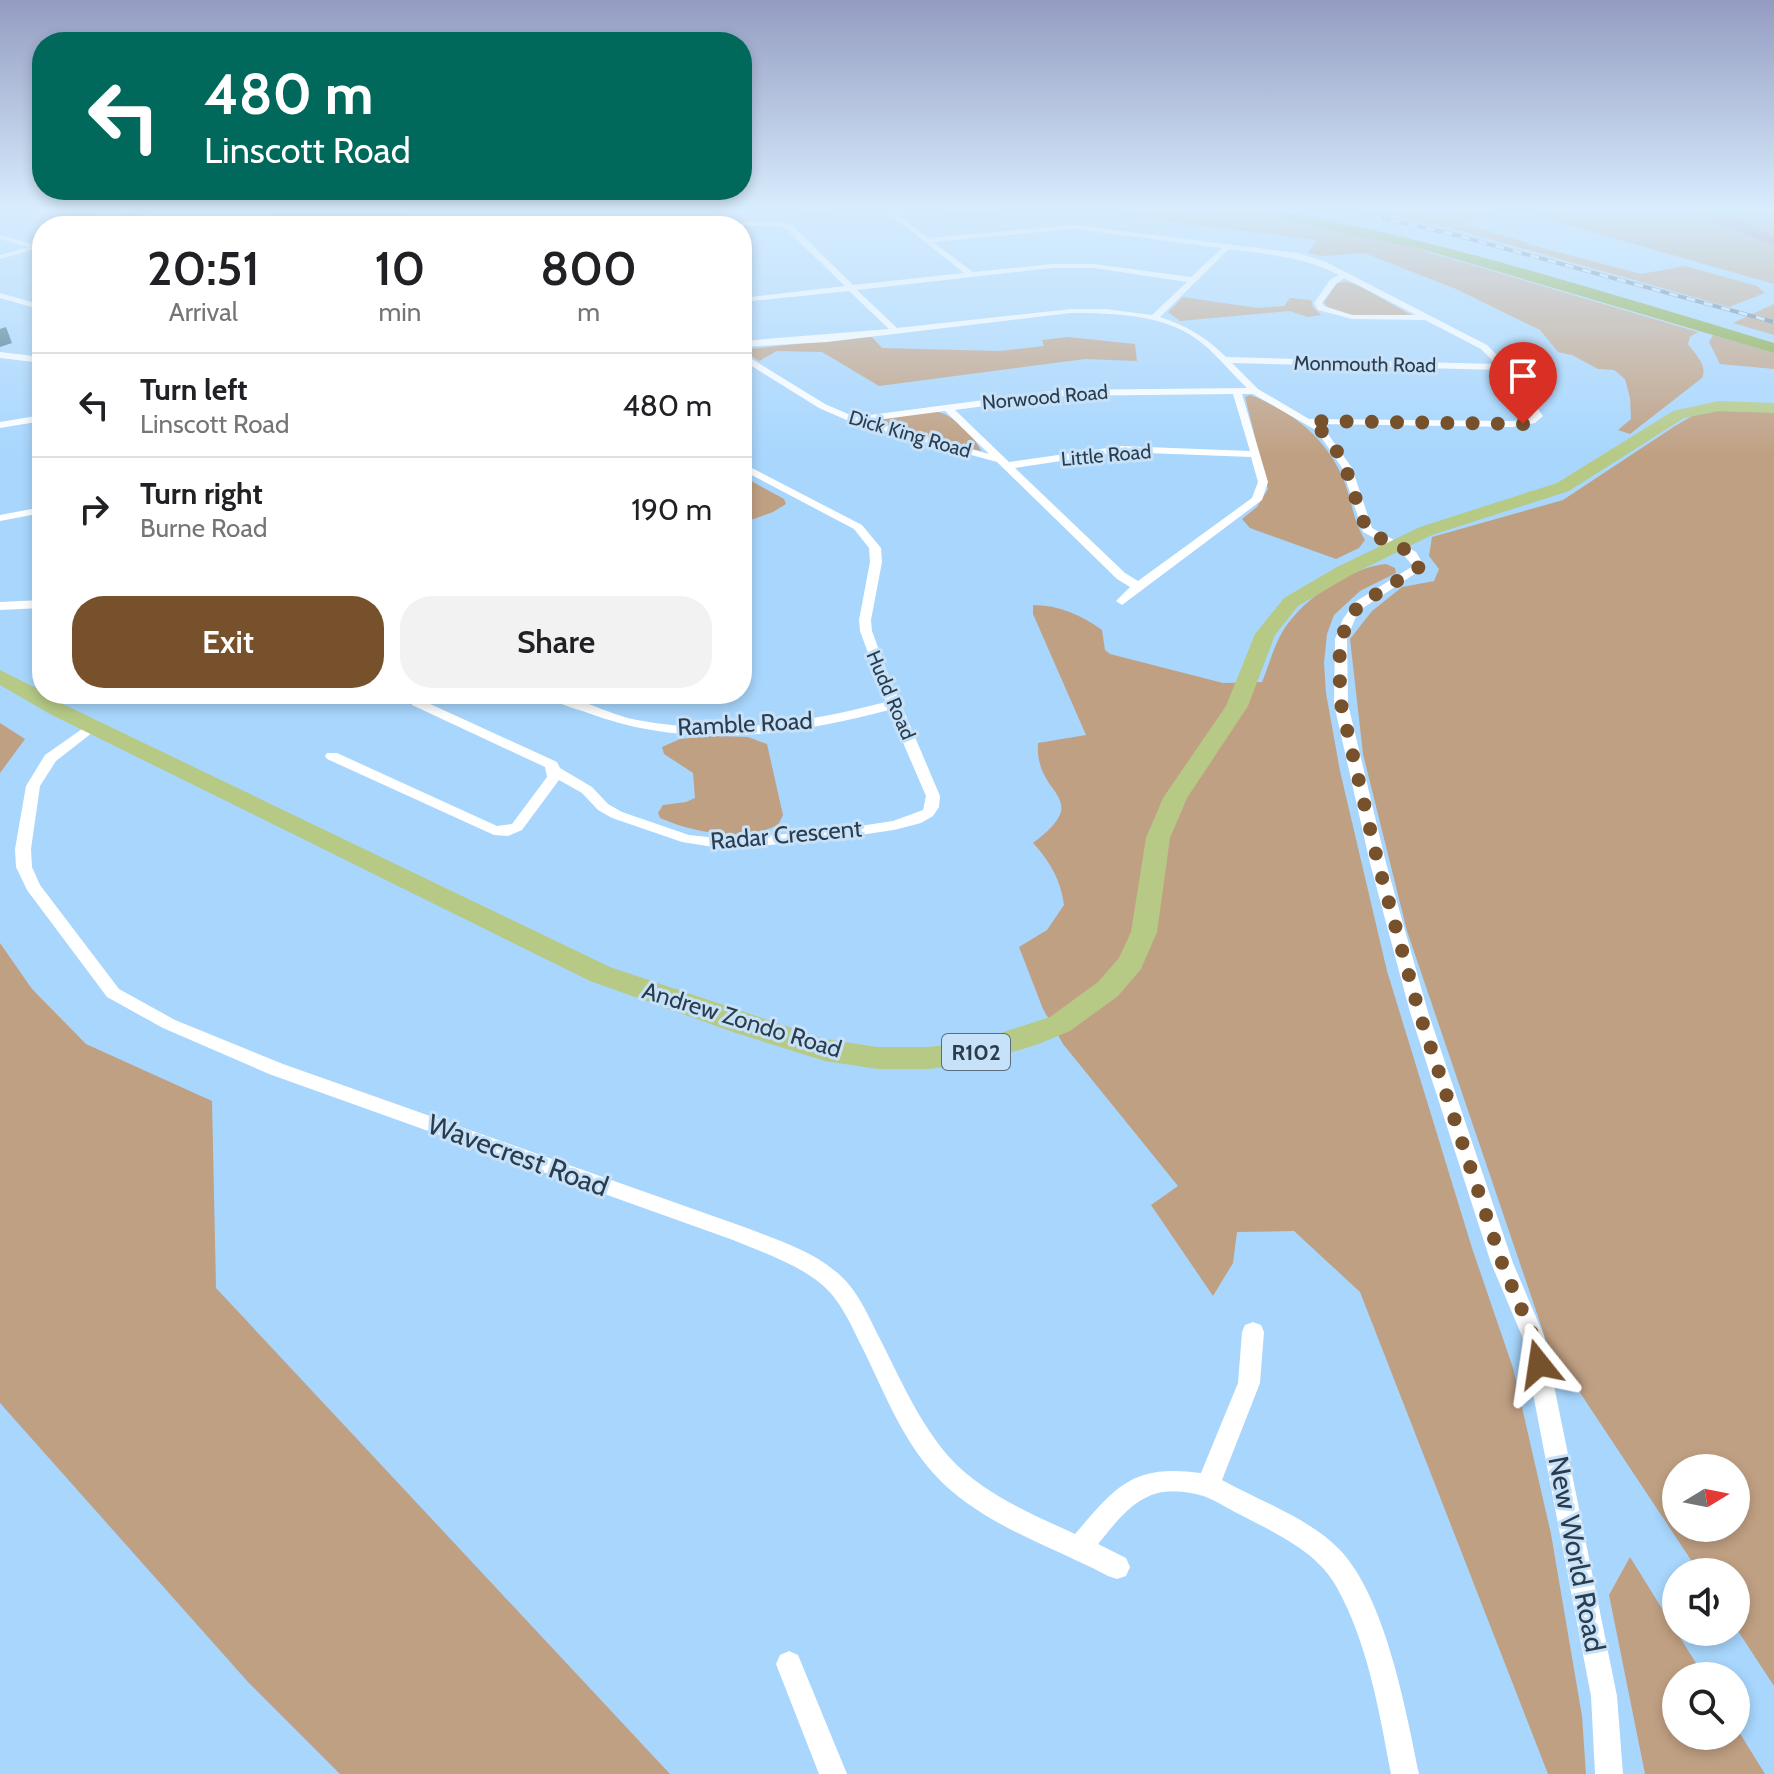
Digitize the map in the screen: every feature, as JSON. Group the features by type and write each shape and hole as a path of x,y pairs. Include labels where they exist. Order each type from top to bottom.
{"highway":[{"path":"1580,291 1774,348"},
{"path":"1612,291 1774,338"}],"main road":[{"path":"1668,418 1669,413 1689,396"},
{"name":"Andrew Zondo Road","path":"52,704 600,974 666,1000 825,1050 877,1058 929,1058 967,1053 1026,1038 1060,1024 1108,989 1131,962 1144,932 1158,838 1175,798 1237,706 1265,634 1298,597 1394,546 1452,522 1563,487 1630,446 1668,418 1690,410 1719,406 1774,408"},
{"name":"Andrew Zondo Road","path":"0,676 32,693"}],"street":[{"path":"752,299 826,291"},
{"path":"854,291 895,331"},
{"path":"1154,318 1182,291"},
{"path":"1325,291 1318,303 1321,308 1352,317 1425,318"},
{"path":"1311,421 1512,424 1537,419 1538,416 1504,367 1484,347 1374,291"},
{"path":"0,295 32,305"},
{"path":"752,343 1071,311 1154,318 1193,332 1226,360 1255,391 1311,421 1336,449 1347,468 1367,530 1394,546"},
{"path":"0,355 32,359"},
{"name":"Monmouth Road","path":"1226,360 1504,367"},
{"name":"Dick King Road","path":"752,362 822,406 854,420 1001,463"},
{"name":"Norwood Road","path":"854,420 1079,391 1255,391"},
{"path":"1122,601 1138,586 1257,500 1263,482 1237,392"},
{"name":"Dick King Road","path":"947,407 1001,463 1121,576 1138,586"},
{"path":"0,425 32,420"},
{"name":"Little Road","path":"1001,463 1121,449 1255,454"},
{"name":"Hudd Road","path":"752,471 858,527 875,548 876,562 865,620 866,631 933,796 933,805"},
{"path":"0,518 32,512"},
{"name":"New World Road","path":"1394,546 1411,554 1419,567 1366,600 1349,619 1341,639 1341,704 1378,863 1419,1012 1502,1263 1533,1336 1604,1696 1609,1774"},
{"path":"0,606 32,604"},
{"name":"Radar Crescent","path":"421,704 552,765 555,771 587,790 603,807 617,815 705,843 755,841 908,823 928,814 933,805"},
{"name":"Ramble Road","path":"579,704 634,723 685,729 795,725 854,716 895,704"},
{"name":"Wavecrest Road","path":"92,726 50,758 38,774 26,821 24,867 41,897 113,993 169,1024 276,1069 740,1234 807,1263 831,1279 855,1311 922,1438 943,1468 960,1483 1004,1510 1117,1567"},
{"path":"332,756 502,831 517,827 554,777 555,771"},
{"path":"1208,1485 1249,1383 1253,1332"},
{"path":"1080,1547 1117,1504 1136,1489 1159,1481 1208,1485 1330,1557 1349,1582 1364,1620 1395,1722 1405,1774"},
{"path":"789,1664 833,1774"}],"shaded area":[{"path":"1332,291 1368,291 1411,315 1353,315 1328,308 1324,302"},
{"path":"1460,291 1559,291 1698,332 1690,337 1688,344 1700,360 1702,378 1630,434 1618,430 1631,419 1625,379 1614,370 1598,369 1572,355 1558,352 1540,330"},
{"path":"1672,291 1765,293 1729,307"},
{"path":"1183,297 1257,308 1284,306 1290,298 1311,300 1321,315 1308,317 1289,311 1180,321 1168,312"},
{"path":"1774,304 1774,335 1733,323"},
{"path":"1713,335 1774,353 1774,369 1720,364 1709,342"},
{"path":"871,336 882,348 1000,351 1044,346 1042,340 1068,337 1135,344 1137,361 1085,359 879,386 822,352 777,351 759,361 752,356 752,349"},
{"path":"1250,395 1292,416 1326,449 1342,476 1365,540 1359,548 1336,559 1250,528 1242,519 1257,507 1268,489 1245,397"},
{"path":"935,411 962,426 981,451 881,427 872,421"},
{"path":"1717,411 1774,412 1774,1686 1748,1646 1750,1558 1690,1558 1679,1542 1750,1542 1750,1454 1662,1454 1662,1516 1547,1343 1407,931 1363,754 1350,639 1372,611 1402,587 1434,581 1439,569 1429,556 1432,537 1563,500 1694,415"},
{"path":"752,481 784,499 786,504 752,519"},
{"path":"1386,564 1395,568 1396,573 1360,591 1334,615 1327,634 1324,663 1326,693 1340,771 1387,971 1472,1248 1513,1368 1551,1534 1582,1716 1586,1774 1548,1774 1360,1292 1294,1231 1237,1232 1233,1263 1213,1296 1151,1205 1178,1186 1063,1044 1043,1009 1019,947 1047,930 1064,905 1054,872 1033,843 1060,815 1061,805 1044,775 1038,743 1086,735 1033,614 1033,605 1078,615 1102,630 1105,650 1110,654 1223,683 1262,682 1280,636 1299,611 1340,579"},
{"path":"0,723 25,739 0,773"},
{"path":"748,737 767,744 783,815 778,825 750,833 719,834 660,818 658,813 663,805 695,798 693,773 664,754 662,747 680,739"},
{"path":"0,943 32,989 86,1044 212,1101 216,1288 670,1774 340,1774 248,1682 0,1403"},
{"path":"1630,1557 1662,1608 1662,1646 1685,1646 1695,1662 1662,1662 1662,1750 1750,1750 1765,1774 1645,1774 1609,1595"}],"railway":[{"path":"1660,291 1774,322"}],"route":[{"path":"1523,424 1311,421 1336,449 1347,468 1367,530 1418,561 1419,567 1359,605 1349,619 1341,639 1341,704 1378,863 1419,1012 1502,1263 1533,1336 1539,1364"}]}
